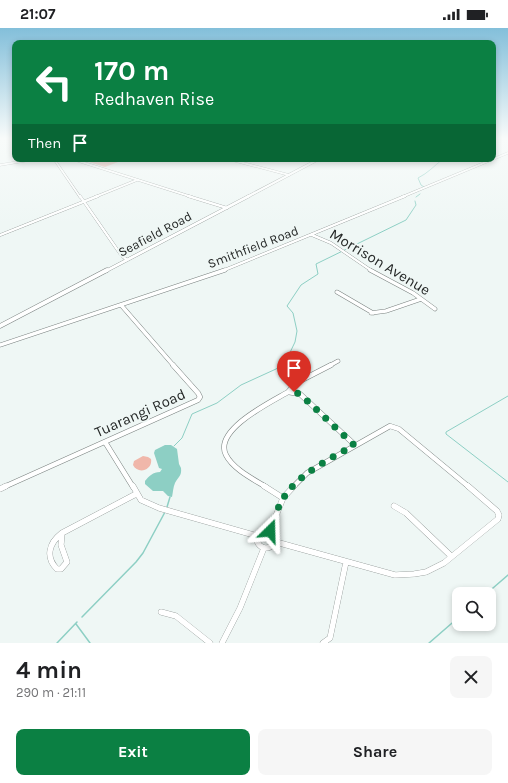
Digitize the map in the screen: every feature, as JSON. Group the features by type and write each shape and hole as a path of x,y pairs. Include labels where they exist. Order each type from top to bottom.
{"street":[{"path":"60,168 127,260"},
{"path":"99,168 227,208"},
{"path":"261,168 289,175"},
{"name":"Seafield Road","path":"0,326 303,168"},
{"name":"Smithfield Road","path":"0,345 233,267 473,168"},
{"path":"0,235 138,180"},
{"name":"Morrison Avenue","path":"312,235 331,243 375,273 421,299 435,309"},
{"path":"337,292 372,313 386,311 421,299"},
{"name":"Tuarangi Road","path":"0,489 194,402 200,397 121,305"},
{"path":"283,498 231,462 226,454 224,444 228,434 235,426 288,392 296,383 338,361"},
{"path":"288,392 300,394 354,445"},
{"path":"270,531 283,498 307,473 386,427 394,426 497,511 499,515 498,519 439,566 427,572 412,575 395,575 276,542"},
{"path":"105,442 141,500 159,508 257,536"},
{"path":"62,533 61,545 67,562 61,569 57,569 54,566 50,556 50,546 56,536 136,494"},
{"path":"394,506 406,513 451,556"},
{"path":"257,536 262,532 270,531"},
{"path":"270,531 274,534 276,542"},
{"path":"257,536 257,542 264,548 270,548 276,542"},
{"path":"222,643 240,608 264,548"},
{"path":"323,643 330,638 346,562"},
{"path":"161,612 176,616 210,643"}],"shaded area":[{"path":"165,445 171,445 177,449 181,468 180,475 174,485 172,497 168,496 163,491 153,491 145,484 145,481 150,476 160,472 162,469 159,468 154,453 155,450"},
{"path":"143,456 151,459 150,466 145,470 138,470 133,465 134,461"}],"waterway":[{"path":"424,187 421,185 418,178 433,168"},
{"path":"416,197 420,194"},
{"path":"174,446 182,438 192,414 217,403 241,385 276,369 285,363 295,342 297,331 293,313 287,306 301,285 318,274 316,264 406,220 416,205 415,201"},
{"path":"508,396 446,432 446,434 508,482"},
{"path":"167,507 170,497"},
{"path":"82,617 136,562 143,553 165,512"},
{"path":"494,587 508,575"},
{"path":"57,643 77,622"},
{"path":"429,643 452,623"},
{"path":"76,624 90,643"}],"route":[{"path":"270,531 283,498 298,482 307,473 354,445 300,394 294,392"}]}
